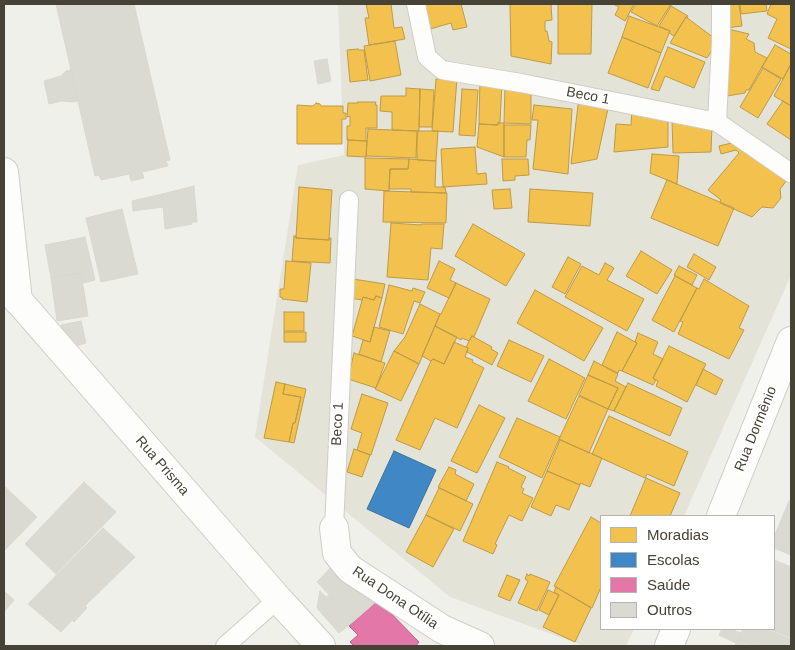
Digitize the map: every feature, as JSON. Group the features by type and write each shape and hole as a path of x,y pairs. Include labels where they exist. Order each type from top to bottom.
{"street":[{"path":"4,172 11,292"},
{"name":"Rua Prisma","path":"11,292 321,646"},
{"name":"Rua Dormênio","path":"721,515 791,341"},
{"name":"Rua Dona Otília","path":"334,528 337,553 350,568 442,629 480,646"},
{"path":"669,646 676,630"}],"lane":[{"name":"Beco 1","path":"416,4 427,57 442,70 521,83 718,122 791,173"},
{"path":"718,122 721,4"},
{"name":"Beco 1","path":"334,528 349,200"},
{"path":"225,646 278,599"}],"shaded area":[{"path":"338,4 791,4 791,275 684,515 600,515 600,630 634,630 626,646 584,646 450,597 255,437 298,165 344,155"}],"building: Moradias":[{"path":"366,4 391,4 394,28 402,27 405,39 369,45 365,18 369,18"},
{"path":"461,4 467,27 453,30 451,23 430,29 425,5"},
{"path":"510,4 554,4 551,5 552,20 545,21 545,31 547,31 549,41 552,42 551,64 511,56"},
{"path":"558,4 592,4 591,54 558,54"},
{"path":"613,4 634,4 625,21 615,15 619,7"},
{"path":"636,4 671,4 657,26 631,12"},
{"path":"724,4 739,4 742,26 726,28"},
{"path":"740,4 766,4 767,11 741,14"},
{"path":"771,4 791,4 791,49 768,38 777,19 767,14"},
{"path":"671,6 688,16 674,36 669,33 670,31 659,26"},
{"path":"629,16 670,31 661,53 622,37"},
{"path":"686,17 718,41 707,58 670,43"},
{"path":"724,28 749,34 746,39 754,43 755,52 767,58 749,90 746,90 745,93 727,96"},
{"path":"622,37 661,53 648,88 608,73"},
{"path":"395,41 401,75 370,81 364,46"},
{"path":"775,45 791,54 791,64 783,79 762,67"},
{"path":"668,47 705,62 694,88 665,76 659,91 651,89"},
{"path":"347,50 364,50 368,80 350,82"},
{"path":"791,64 791,106 774,96"},
{"path":"763,68 781,79 758,118 740,107"},
{"path":"457,78 453,132 432,131 436,79"},
{"path":"480,78 502,82 500,123 498,125 479,124"},
{"path":"505,86 531,89 531,124 504,123"},
{"path":"406,88 420,89 419,131 392,130 392,112 380,111 381,96 406,96"},
{"path":"420,89 434,90 432,127 419,127"},
{"path":"462,89 478,90 475,136 459,135"},
{"path":"579,97 609,104 597,159 571,164"},
{"path":"783,101 791,106 791,140 767,124"},
{"path":"376,102 375,105 377,105 377,128 366,128 366,141 347,140 347,126 350,126 350,116 347,117 348,103"},
{"path":"316,103 321,106 343,106 343,113 346,113 346,119 342,119 342,144 297,144 297,105 313,106"},
{"path":"534,105 572,109 568,174 533,169 538,120 532,120"},
{"path":"632,109 668,117 668,147 614,152 616,124 631,125"},
{"path":"672,120 712,125 711,152 673,153"},
{"path":"498,123 504,123 504,157 477,147 479,124 498,125"},
{"path":"504,125 531,125 530,140 527,140 526,157 504,157"},
{"path":"368,129 417,131 416,158 366,156"},
{"path":"418,131 438,131 436,161 417,160"},
{"path":"348,140 367,141 366,157 347,156"},
{"path":"740,141 787,180 780,189 781,198 773,208 762,207 752,217 720,203 721,200 708,190 739,153 736,150 721,154 719,146"},
{"path":"475,147 477,174 486,173 487,184 443,187 441,149"},
{"path":"652,154 679,156 677,184 650,173"},
{"path":"365,158 409,159 408,169 390,169 389,191 365,189"},
{"path":"409,159 436,161 435,187 445,187 446,193 411,192 411,189 389,189 390,169 408,169"},
{"path":"502,159 528,159 529,175 515,176 515,180 503,181"},
{"path":"667,180 734,208 718,246 651,218"},
{"path":"299,187 332,190 329,240 296,238"},
{"path":"510,189 512,208 494,209 492,190"},
{"path":"530,189 593,193 590,226 528,222"},
{"path":"384,191 447,193 446,223 383,222"},
{"path":"391,223 444,224 442,249 431,248 428,280 387,277"},
{"path":"473,224 525,254 506,286 455,256"},
{"path":"294,236 296,238 329,240 331,238 330,263 292,261"},
{"path":"641,251 672,270 657,294 626,276"},
{"path":"694,254 716,267 709,280 687,267"},
{"path":"568,257 581,264 565,294 552,287"},
{"path":"286,261 311,263 307,302 282,299 280,297 280,289 284,289"},
{"path":"439,261 455,269 450,280 456,283 449,298 427,288"},
{"path":"605,263 614,268 607,280 644,299 627,331 565,297 582,266 599,275"},
{"path":"679,266 697,275 692,285 674,275"},
{"path":"675,276 697,288 674,332 652,320"},
{"path":"353,279 385,284 382,298 376,296 374,300 363,297 362,300 350,298"},
{"path":"704,279 749,306 739,328 744,330 729,359 678,334 683,322 680,321 697,288 699,289"},
{"path":"456,283 490,299 474,337 472,336 469,341 462,338 461,340 435,326"},
{"path":"389,285 412,291 413,288 425,292 420,303 414,301 403,334 379,327"},
{"path":"535,290 603,328 584,361 517,323"},
{"path":"376,296 382,298 370,342 352,336 363,297 374,300"},
{"path":"420,304 440,314 419,364 394,351 405,337"},
{"path":"284,312 304,312 304,331 284,331"},
{"path":"435,326 457,337 444,364 433,359 431,361 422,356"},
{"path":"374,327 390,331 381,362 359,354 363,340 370,342"},
{"path":"284,332 306,332 306,342 284,342"},
{"path":"617,332 637,343 622,371 619,370 618,373 602,365"},
{"path":"638,333 658,342 653,354 663,359 653,378 656,380 653,385 622,371 637,343 635,342"},
{"path":"472,336 492,347 491,349 498,353 492,365 467,352 468,348 466,347"},
{"path":"509,340 544,356 531,382 497,366"},
{"path":"454,342 468,348 465,357 484,368 457,428 435,418 420,450 396,440 431,361 433,359 444,364"},
{"path":"669,346 706,364 687,402 656,386 658,381 653,378"},
{"path":"394,351 419,364 401,401 375,389"},
{"path":"354,353 385,363 376,388 348,379"},
{"path":"549,359 585,378 566,419 528,401"},
{"path":"594,361 618,374 615,381 626,387 614,411 608,409 618,388 588,375"},
{"path":"703,369 723,380 716,395 696,385"},
{"path":"588,375 618,388 608,409 579,395"},
{"path":"276,382 285,384 283,394 301,397 289,442 264,438"},
{"path":"628,383 682,408 670,436 614,411"},
{"path":"285,384 306,389 294,443 289,442 301,397 283,394"},
{"path":"362,394 388,403 371,455 357,450 362,433 351,429"},
{"path":"579,396 608,409 589,453 559,439"},
{"path":"479,405 505,418 477,473 451,461"},
{"path":"609,416 688,452 674,486 647,474 645,478 592,454"},
{"path":"517,418 560,437 542,478 499,457"},
{"path":"560,440 602,458 590,487 580,483 580,485 547,471"},
{"path":"354,449 370,455 362,477 347,472"},
{"path":"497,462 526,477 521,487 524,489 522,493 533,498 522,521 509,515 495,544 497,545 493,554 463,541"},
{"path":"449,467 456,470 455,474 474,484 466,501 438,487"},
{"path":"547,471 580,485 569,510 556,505 551,516 531,507"},
{"path":"646,478 680,493 670,515 630,515"},
{"path":"439,488 473,504 460,531 426,515"},
{"path":"426,515 454,529 433,567 406,552"},
{"path":"591,517 600,522 600,589 592,608 554,586"},
{"path":"527,574 550,582 537,611 518,603 528,581 525,579"},
{"path":"507,575 520,580 510,601 498,596"},
{"path":"556,587 591,608 575,642 543,627 559,595 554,592"},
{"path":"548,590 559,595 549,615 539,610"}],"building: Escolas":[{"path":"394,451 436,470 409,528 367,509"}],"building: Saúde":[{"path":"378,600 419,642 416,646 354,646 350,642 358,635 349,626"}],"building: Outros":[{"path":"56,4 134,4 170,160 166,161 168,166 142,172 144,178 131,181 129,174 101,180 99,175 95,176"},
{"path":"327,59 331,81 318,84 314,61"},
{"path":"71,70 78,101 62,101 49,104 44,81 61,76 66,71"},
{"path":"194,186 197,222 165,229 162,194"},
{"path":"162,194 164,207 133,211 132,201"},
{"path":"122,209 138,274 101,282 86,218"},
{"path":"85,237 95,280 83,283 81,273 51,278 45,245"},
{"path":"81,273 88,316 57,321 51,278"},
{"path":"81,321 86,343 73,347 63,335 61,325"},
{"path":"84,482 116,512 56,574 25,544"},
{"path":"4,486 37,517 4,551"},
{"path":"789,501 791,502 791,555 775,548 775,535"},
{"path":"103,528 135,557 85,606 87,608 74,622 72,620 61,632 28,604"},
{"path":"775,560 791,567 790,637 772,630 775,630"},
{"path":"335,563 378,600 354,621 317,582"},
{"path":"4,591 14,600 4,612"},
{"path":"320,591 326,597 329,595 354,621 339,633 317,608"},
{"path":"722,630 733,630 741,633 736,643 719,635"},
{"path":"742,630 768,630 791,639 791,646 759,646 738,638"},
{"path":"738,638 759,646 735,646"}]}
